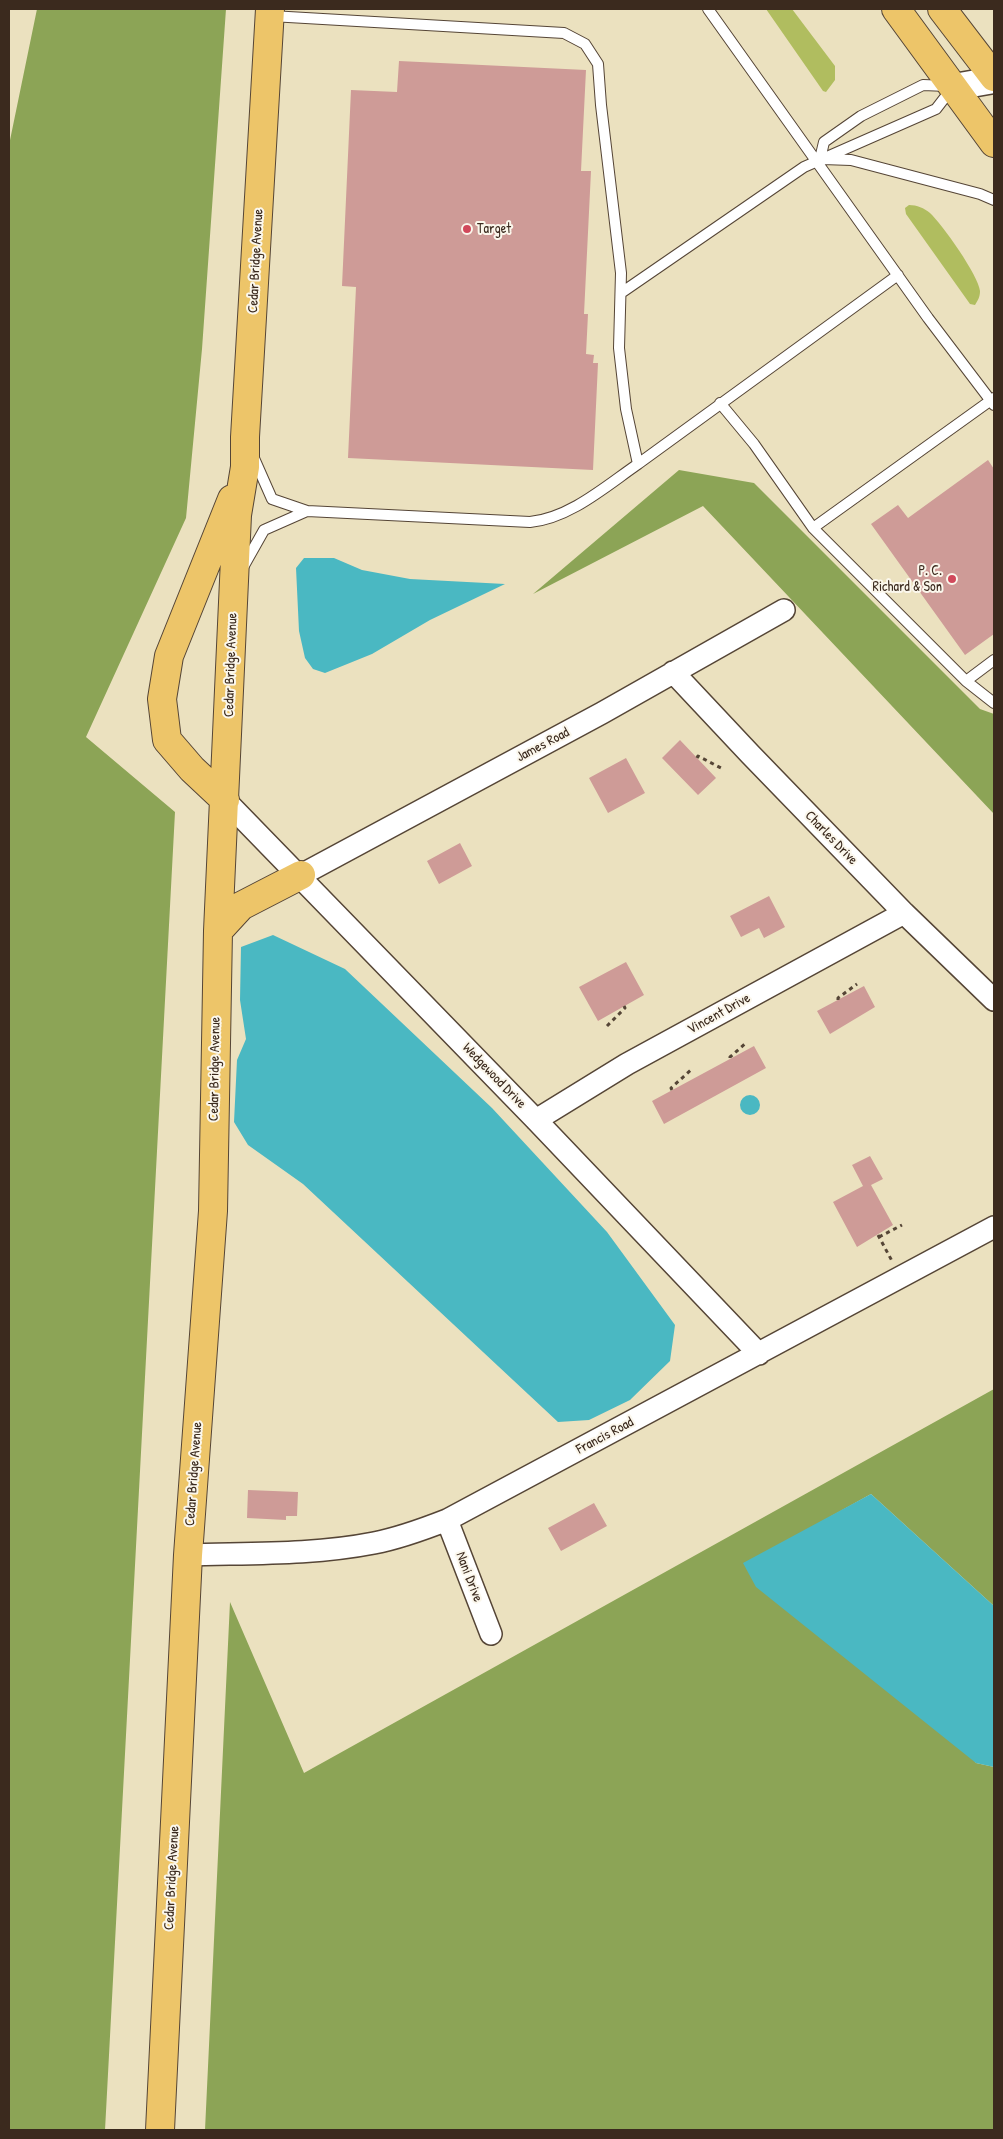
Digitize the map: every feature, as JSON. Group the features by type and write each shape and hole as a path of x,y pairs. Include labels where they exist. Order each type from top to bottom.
{"main road":[{"path":"896,9 994,143"},
{"path":"942,9 994,79"},
{"name":"Cedar Bridge Avenue","path":"160,2130 188,1555 212,1211 218,931 226,800 237,515 245,467 245,437 270,12"},
{"path":"226,800 192,769 167,740 162,699 169,656 245,467"},
{"path":"218,931 241,906 301,876"}],"street":[{"path":"954,87 994,79"},
{"name":"James Road","path":"301,876 602,713 784,610"},
{"name":"Charles Drive","path":"674,672 750,754 904,913 994,1000"},
{"name":"Wedgewood Drive","path":"226,800 536,1120 759,1354"},
{"name":"Vincent Drive","path":"536,1120 627,1064 904,913"},
{"name":"Francis Road","path":"188,1555 302,1552 374,1543 417,1532 447,1520 994,1227"},
{"name":"Nani Drive","path":"447,1520 491,1634"}],"lane":[{"path":"708,9 818,160 898,275 993,401 814,528"},
{"path":"270,12 564,33 585,44 598,64 601,105 621,273 619,348 626,409 638,464"},
{"path":"818,160 824,142 869,112 923,85 954,87"},
{"path":"621,293 804,167 936,109 954,87"},
{"path":"818,160 851,160 980,194 994,200"},
{"path":"245,437 272,499 307,510 530,522 547,520 577,505 638,464 898,275"},
{"path":"720,404 754,444 814,528 966,681 994,703"},
{"path":"234,583 264,530 307,510"},
{"path":"966,681 994,660"}],"path":[{"path":"697,758 698,756 720,768"},
{"path":"838,1000 838,998 857,984"},
{"path":"607,1026 625,1008 624,1006"},
{"path":"730,1058 746,1043"},
{"path":"672,1090 692,1069"},
{"path":"901,1278 879,1236 902,1224"}],"green space":[{"path":"37,9 226,9 202,349 186,518 86,737 175,812 105,2130 9,2130 9,145"},
{"path":"766,9 792,9 835,66 835,80 826,92 823,91"},
{"path":"909,205 920,207 930,213 959,250 978,284 980,295 975,305 970,304 906,214 905,208"},
{"path":"679,470 754,483 980,709 994,714 994,814 703,506 533,594"},
{"path":"994,1389 994,1606 871,1494 819,1523 976,1763 994,1767 994,2130 205,2130 230,1602 304,1773"}],"water":[{"path":"304,558 334,558 362,570 410,579 505,584 430,620 372,654 325,673 313,669 305,658 299,631 296,568"},
{"path":"273,935 345,969 492,1108 607,1232 675,1325 670,1361 630,1400 589,1420 558,1422 303,1184 248,1145 234,1122 237,1060 246,1039 240,1000 241,947"},
{"path":"750,1095 757,1098 760,1105 757,1112 750,1115 743,1112 740,1105 743,1098"},
{"path":"871,1494 994,1606 994,1767 976,1763 756,1587 743,1563"}],"building":[{"name":"Target","path":"399,61 586,70 581,171 591,171 584,314 588,314 586,354 594,355 593,363 598,363 593,470 348,458 356,287 342,286 351,90 397,92"},
{"name":"P. C. Richard & Son","path":"988,460 994,469 994,634 965,655 871,524 898,505 908,518"},
{"path":"680,740 716,778 698,795 662,758"},
{"path":"626,758 645,793 608,813 589,778"},
{"path":"460,843 472,866 439,884 427,861"},
{"path":"769,896 785,927 764,938 759,928 741,937 730,916"},
{"path":"626,962 644,995 598,1021 579,987"},
{"path":"864,986 875,1007 830,1034 817,1011"},
{"path":"754,1046 766,1068 664,1124 652,1101"},
{"path":"870,1156 883,1179 871,1185 893,1225 857,1247 833,1202 863,1186 852,1165"},
{"path":"248,1490 298,1492 297,1516 286,1516 286,1520 247,1518"},
{"path":"594,1503 607,1526 561,1551 548,1528"}],"place":[{"name":"Target","path":"467,229"},
{"name":"P. C. Richard & Son","path":"952,579"}]}
